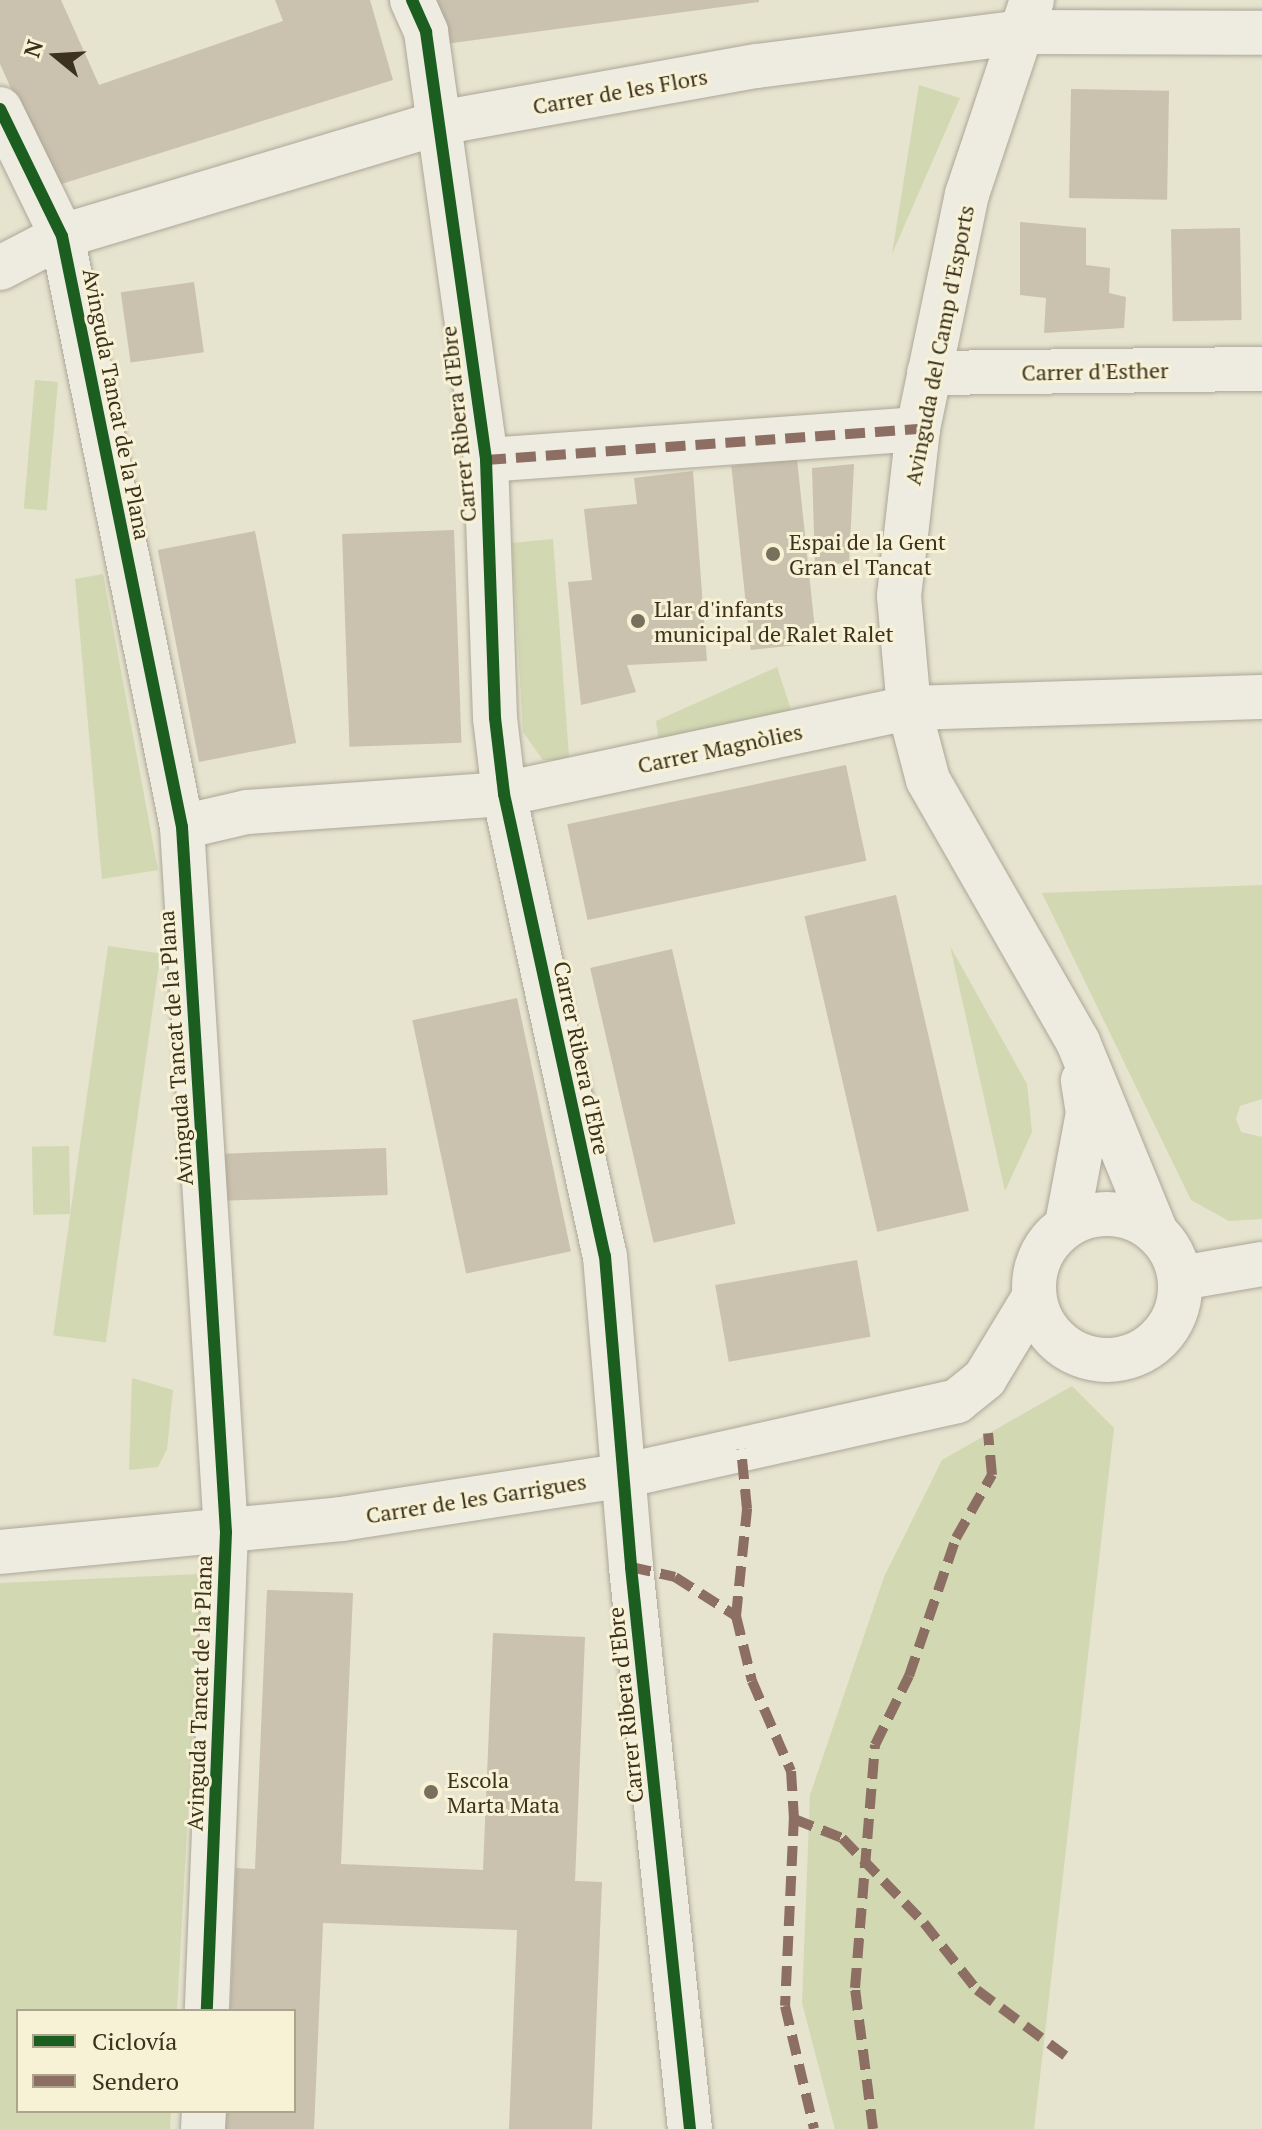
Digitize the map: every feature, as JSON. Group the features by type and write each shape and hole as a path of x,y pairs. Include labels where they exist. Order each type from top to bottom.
{"street":[{"name":"Carrer Ribera d'Ebre","path":"412,0 426,32 486,460 495,718 504,794 605,1256 627,1475 631,1567 690,2129"},
{"name":"Carrer de les Flors","path":"0,268 62,236 439,123 1028,16 1262,33"},
{"name":"Avinguda del Camp d'Esports","path":"1028,16 967,194 918,429 899,596 909,708 928,780 1078,1042 1155,1230"},
{"name":"Avinguda Tancat de la Plana","path":"0,109 62,236 182,827 226,1532 207,2009"},
{"name":"Carrer d'Esther","path":"929,373 1262,369"},
{"path":"486,460 918,429"},
{"name":"Carrer Magnòlies","path":"182,827 247,812 504,794 909,708 1262,697"},
{"name":"Avinguda del Camp d'Esports","path":"1067,1224 1088,1113 1078,1042"},
{"path":"1097,1214 1128,1216 1155,1230 1173,1251 1181,1278 1175,1318 1149,1348 1110,1361 1071,1351 1046,1329 1034,1297 1036,1269 1048,1244 1067,1224 1097,1214"},
{"path":"1181,1278 1262,1264"},
{"name":"Carrer de les Garrigues","path":"0,1552 342,1519 627,1475 957,1401 985,1378 1034,1297"},
{"name":"Carrer de les Garrigues","path":"985,1378 1071,1351"}],"green space":[{"path":"919,85 960,98 892,254"},
{"path":"35,380 58,382 47,511 24,509"},
{"path":"553,539 569,757 543,760 523,732 512,543"},
{"path":"103,574 158,870 102,879 75,579"},
{"path":"777,667 792,713 659,742 656,721"},
{"path":"1262,885 1262,1099 1240,1106 1236,1119 1241,1132 1262,1137 1262,1219 1229,1221 1191,1200 1042,893"},
{"path":"108,946 160,953 106,1343 53,1335"},
{"path":"950,946 1027,1084 1032,1132 1005,1191"},
{"path":"69,1146 70,1214 33,1215 32,1147"},
{"path":"132,1378 173,1390 167,1449 158,1467 129,1470"},
{"path":"1072,1386 1114,1428 1034,2129 835,2129 802,2003 810,1795 884,1577 942,1460"},
{"path":"201,1574 177,2009 16,2009 16,2113 171,2113 170,2129 0,2129 0,1583"}],"building":[{"path":"0,0 61,0 99,85 283,21 275,0 370,0 393,80 55,186 0,64"},
{"path":"433,0 759,0 759,2 445,44"},
{"path":"1071,89 1169,91 1167,200 1069,198"},
{"path":"1020,222 1086,228 1086,265 1110,268 1109,293 1126,297 1124,328 1044,333 1046,298 1020,295"},
{"path":"1240,228 1242,320 1173,321 1171,229"},
{"path":"194,282 204,352 131,363 121,292"},
{"name":"Espai de la Gent Gran el Tancat","path":"797,459 816,643 751,650 731,466"},
{"path":"854,464 849,563 815,565 812,468"},
{"name":"Llar d'infants municipal de Ralet Ralet","path":"693,471 707,661 627,665 636,692 581,705 568,582 592,580 584,509 637,504 634,478"},
{"path":"454,530 461,743 350,747 342,534"},
{"path":"255,531 296,743 199,762 158,550"},
{"path":"846,765 866,861 588,920 567,824"},
{"path":"896,895 969,1211 877,1232 804,916"},
{"path":"672,949 735,1224 654,1243 590,968"},
{"path":"517,998 571,1251 466,1274 412,1020"},
{"path":"386,1148 388,1195 225,1201 223,1154"},
{"path":"857,1260 871,1337 729,1362 715,1285"},
{"path":"267,1590 353,1593 341,1864 483,1870 493,1633 585,1637 575,1881 602,1882 592,2129 509,2129 517,1930 323,1923 314,2129 224,2129 224,2113 296,2113 296,2009 230,2009 236,1868 255,1869"}],"marked path":[{"path":"486,460 918,429"},
{"path":"873,2129 855,1988 875,1745 909,1676 956,1538 992,1475 988,1433"},
{"path":"736,1616 747,1509 741,1449"},
{"path":"631,1567 675,1577 736,1616 752,1681 791,1771 794,1819 842,1838 924,1923 977,1990 1066,2056"},
{"path":"794,1816 785,2006 814,2129"}],"cycle path":[{"path":"412,0 426,32 486,460 495,718 504,794 605,1256 631,1567 690,2129"},
{"path":"0,109 62,236 182,827 226,1532 207,2009"}],"place":[{"name":"Espai de la Gent Gran el Tancat","path":"773,554"},
{"name":"Llar d'infants municipal de Ralet Ralet","path":"638,621"},
{"name":"Escola Marta Mata","path":"431,1792"}]}
